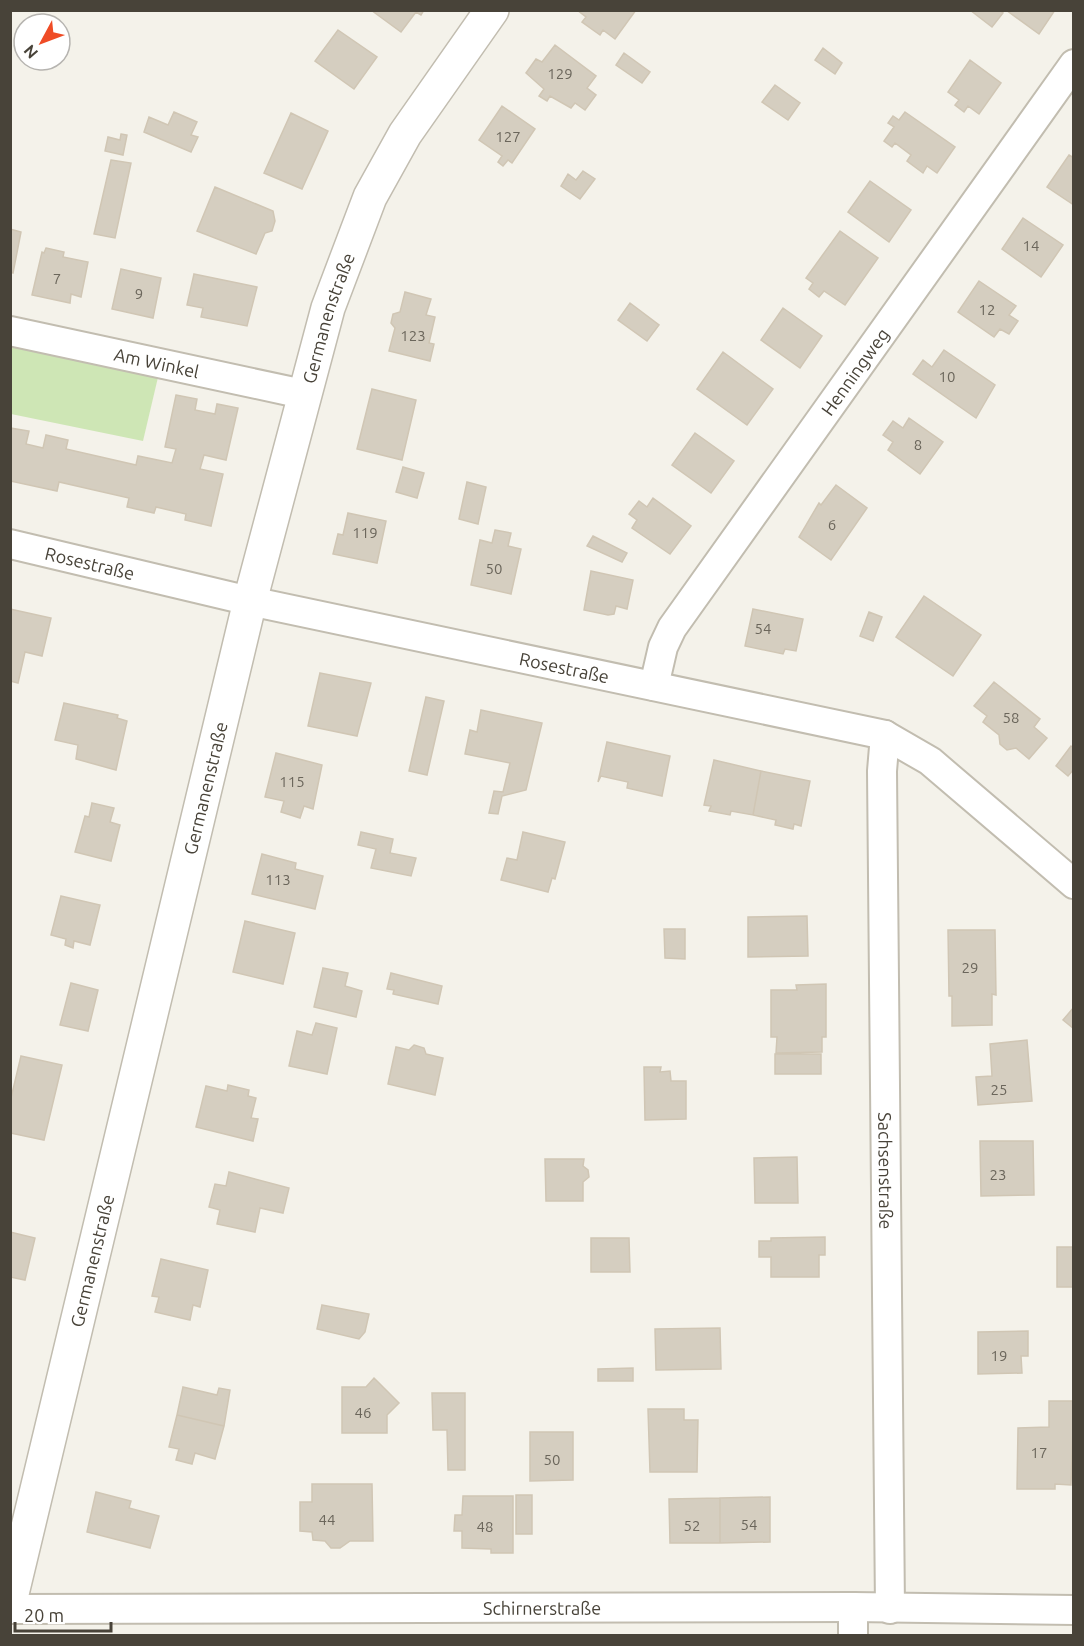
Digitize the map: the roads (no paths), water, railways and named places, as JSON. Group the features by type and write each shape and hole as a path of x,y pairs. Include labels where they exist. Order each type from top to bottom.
{"street":[{"name":"Germanenstraße","path":"10,1602 250,601 303,394 328,308 370,197 405,134 492,10"},
{"name":"Henningweg","path":"654,686 663,647 672,628 1074,64"},
{"name":"Am Winkel","path":"10,331 303,394"},
{"name":"Rosestraße","path":"10,544 250,601 885,735 930,761 1074,884"},
{"name":"Sachsenstraße","path":"885,735 882,771 890,1609"},
{"name":"Schirnerstraße","path":"10,1609 853,1607 1074,1610"},
{"path":"853,1607 853,1635"}]}
